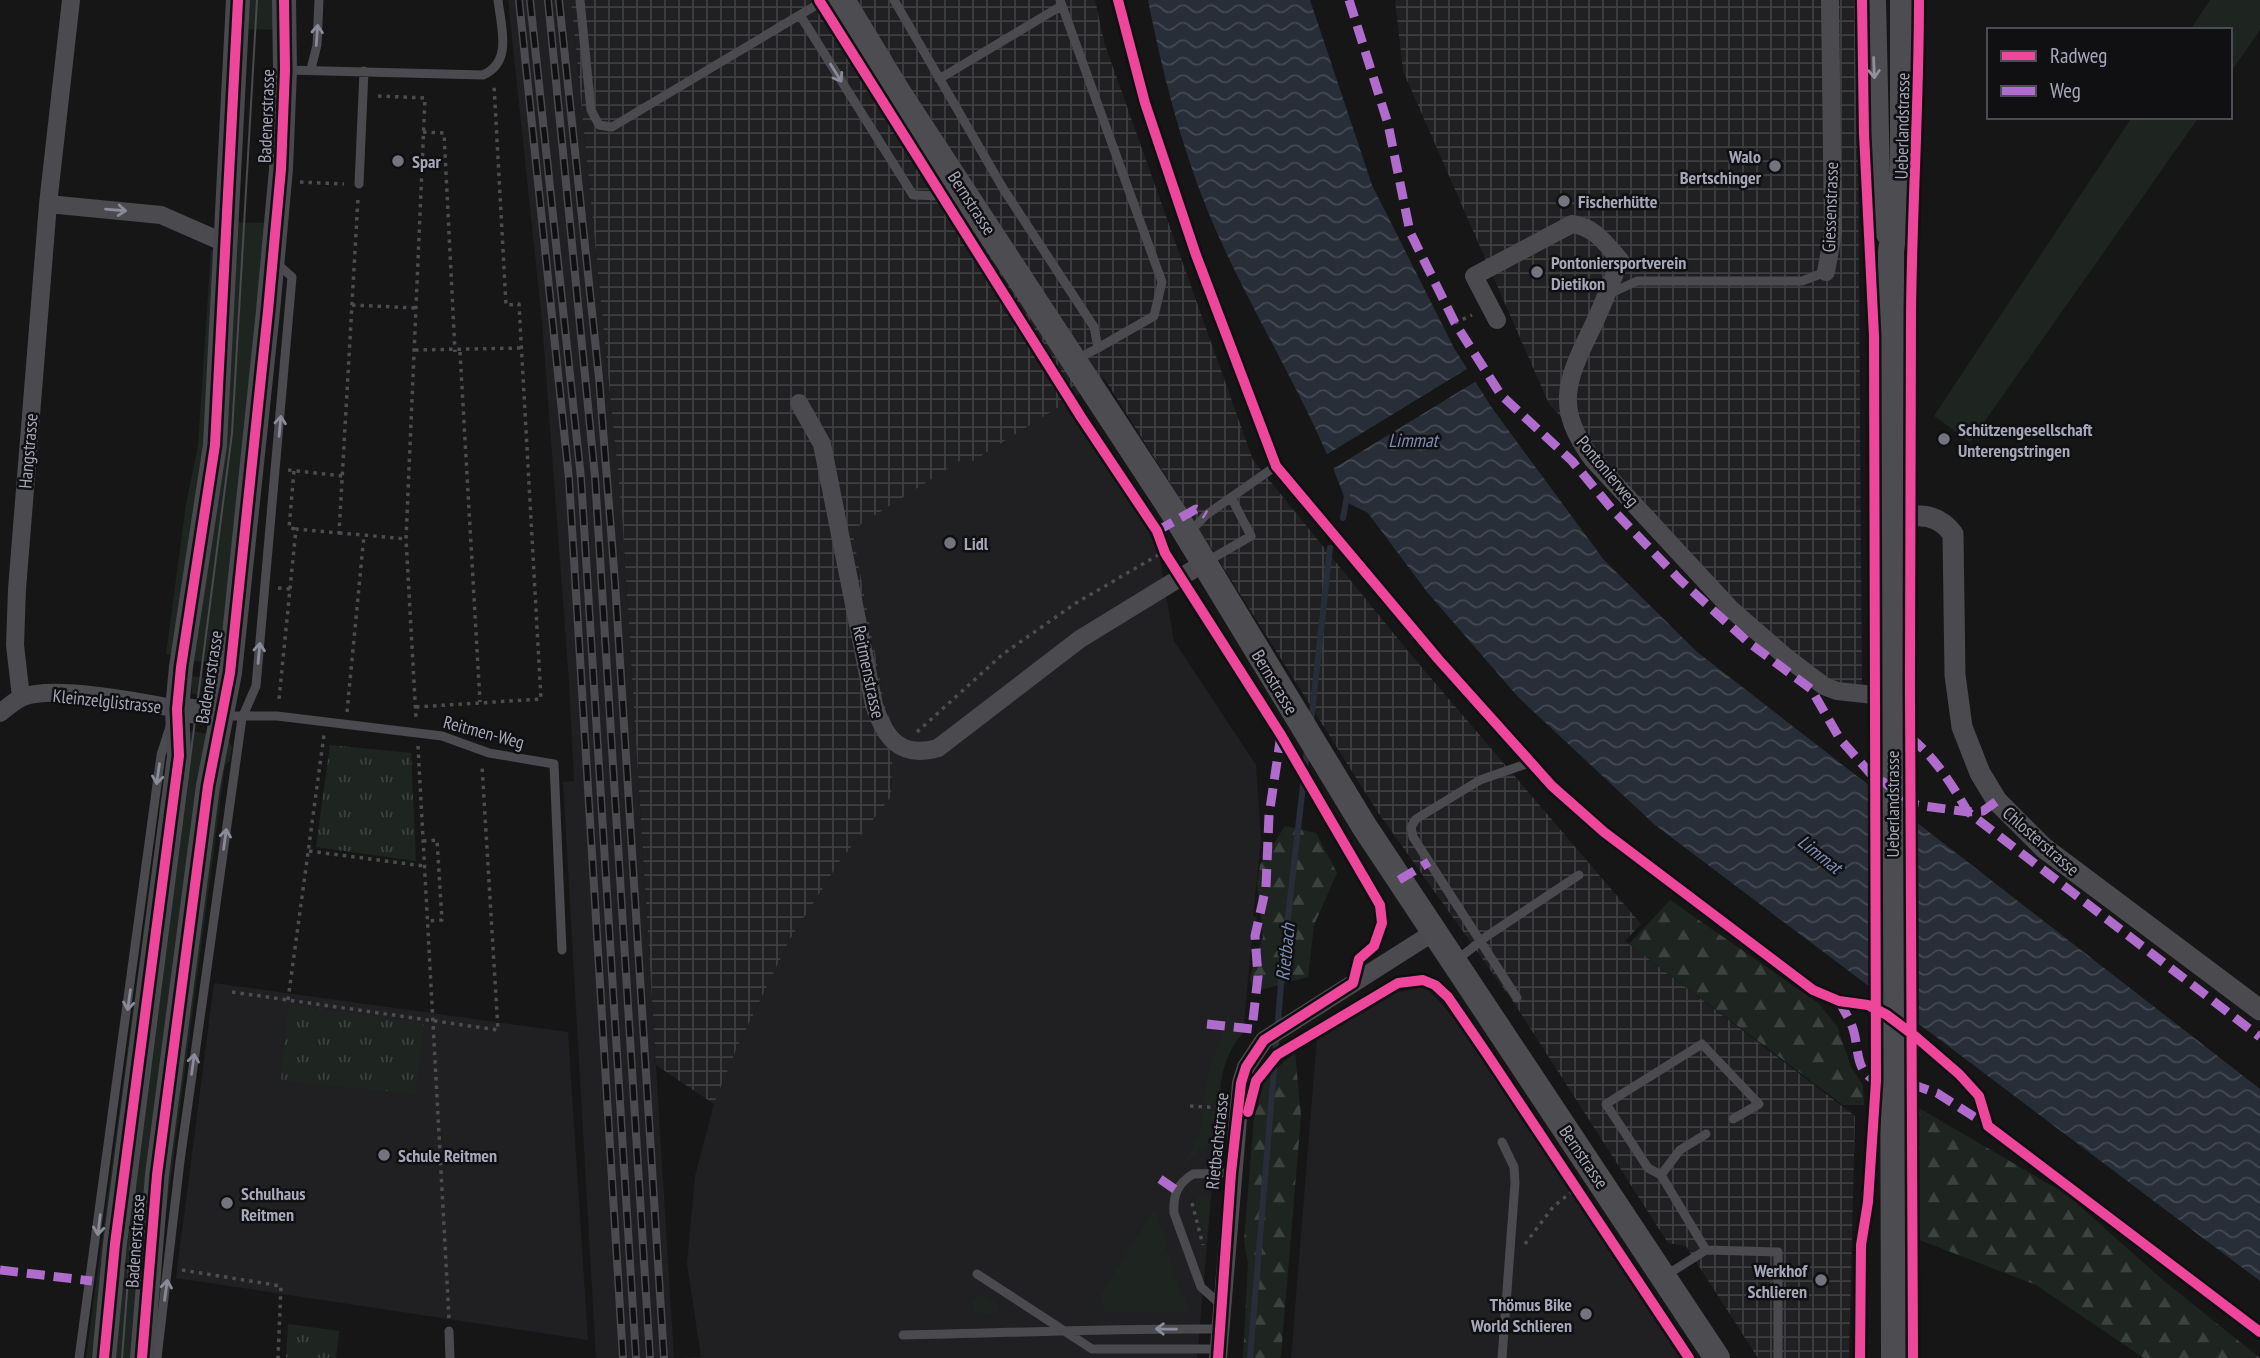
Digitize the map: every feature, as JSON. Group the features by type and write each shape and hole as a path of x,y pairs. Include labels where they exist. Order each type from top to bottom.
{"main road":[{"name":"Badenerstrasse","path":"104,1358 115,1244 179,756 177,709 181,667 215,445 238,0"},
{"name":"Badenerstrasse","path":"142,1358 157,1175 231,717 230,673 273,261 285,70 284,0"},
{"name":"Bernstrasse","path":"842,0 899,94 1074,361 1172,543 1204,563 1324,764 1717,1358"},
{"name":"Ueberlandstrasse","path":"1873,0 1877,177 1891,251"},
{"name":"Ueberlandstrasse","path":"1894,1358 1891,251 1903,175 1903,0"},
{"path":"177,709 231,717"}],"street":[{"name":"Hangstrasse","path":"21,697 15,645 17,589 48,204 71,0"},
{"name":"Giessenstrasse","path":"1826,272 1833,233 1830,0"},
{"path":"48,204 161,215 225,243"},
{"name":"Pontonierweg","path":"1497,320 1474,276 1572,224 1588,226 1620,260 1570,372 1568,402 1576,437 1602,470 1732,610 1786,657 1824,685 1837,691 1892,697"},
{"name":"Reitmenstrasse","path":"799,403 822,444 874,705 882,729 899,746"},
{"name":"Chlosterstrasse","path":"1892,516 1933,517 1945,522 1953,534 1955,675 1962,727 1980,773 1997,802 2044,848 2260,1010"},
{"path":"899,746 914,751 937,748 1080,639 1204,563"},
{"name":"Kleinzelglistrasse","path":"21,697 39,694 63,695 137,701 177,709"},
{"path":"0,713 21,697"},
{"name":"Rietbachstrasse","path":"1219,1353 1231,1173 1241,1083 1246,1067 1264,1040 1434,932"}],"lane":[{"path":"311,69 317,45 319,0"},
{"path":"285,70 483,75 493,71 502,60 498,0"},
{"path":"580,0 591,110 599,125 612,127 825,0"},
{"path":"894,0 1004,190 1094,327 1098,348"},
{"path":"939,79 1060,3 1162,282 1154,316 1074,361"},
{"path":"800,15 913,195 943,196 961,185"},
{"path":"359,184 364,71"},
{"path":"157,1358 231,717 256,686 292,277 273,261"},
{"name":"Giessenstrasse","path":"1606,296 1637,281 1802,281 1826,272"},
{"path":"1172,543 1206,515 1276,466"},
{"path":"1204,563 1251,536 1232,499"},
{"path":"79,1358 161,755 177,709"},
{"name":"Reitmen-Weg","path":"231,717 277,716 442,736 481,750 554,764 562,950"},
{"path":"1517,998 1413,837 1411,827 1416,819 1480,780 1528,763"},
{"path":"1454,962 1579,875"},
{"path":"1706,1250 1661,1175 1648,1168 1606,1104 1702,1044 1759,1104 1733,1119"},
{"path":"1661,1175 1680,1150 1706,1134"},
{"path":"1502,1142 1514,1167 1512,1244 1502,1358"},
{"path":"1221,1306 1201,1287 1174,1213 1174,1201 1176,1190 1193,1174 1231,1173"},
{"path":"1664,1277 1706,1250 1778,1252 1779,1358"},
{"path":"977,1274 1092,1349 1219,1353"},
{"path":"903,1335 1067,1332 1112,1328 1220,1329"},
{"path":"449,1331 450,1358"}],"path":[{"path":"416,707 541,699 519,304 506,305 493,71"},
{"path":"425,90 406,539 449,1331"},
{"path":"363,95 425,98"},
{"path":"423,132 444,133 480,703"},
{"path":"300,182 359,184 339,533"},
{"path":"352,305 416,309"},
{"path":"1455,323 1464,319"},
{"path":"414,350 458,352 522,348"},
{"path":"285,470 343,476"},
{"path":"294,471 289,528 406,539"},
{"path":"279,699 296,529"},
{"path":"346,724 364,535"},
{"path":"899,746 1003,654 1076,603 1172,543 1180,576"},
{"path":"265,586 290,589"},
{"path":"288,1000 326,722"},
{"path":"232,992 498,1030 481,750"},
{"path":"423,841 438,840 439,852 442,920 427,921"},
{"path":"309,851 424,866"},
{"path":"1190,1105 1221,1108"},
{"path":"1512,1244 1524,1245 1544,1217 1574,1189"},
{"path":"1192,1203 1205,1255"},
{"path":"169,1268 281,1286 278,1358"}],"shaded area":[{"path":"508,0 571,0 622,515 674,1358 596,1358 563,782 574,781 569,681 542,321"},
{"path":"571,0 1095,0 1105,45 1253,460 1407,650 1641,924 1625,941 1855,1116 1849,1358 1758,1358 1686,1246 1668,1243 1516,1006 1377,811 1104,378 965,466 961,460 852,530 885,706 893,727 891,797 840,861 789,941 736,1050 714,1104 656,1065 622,515"},
{"path":"1395,0 1857,0 1862,690 1828,683 1790,659 1549,404 1403,71"},
{"path":"1065,402 1157,543 1174,641 1256,765 1261,840 1253,916 1257,917 1256,924 1253,924 1244,1023 1223,1064 1197,1358 674,1358 701,1357 687,1264 695,1176 714,1104 736,1050 789,941 840,861 891,797 893,727 885,706 851,530 961,459 965,466"},
{"name":"Schule Reitmen","path":"214,983 568,1032 588,1340 176,1278"},
{"path":"1398,987 1401,992 1420,987 1428,989 1457,1022 1681,1358 1291,1358 1317,1037"}],"green space":[{"path":"244,0 278,0 279,30 242,29"},
{"path":"2210,0 2260,0 2260,30 2232,70 2232,28 2191,28"},
{"path":"2131,119 2198,119 1970,442 1934,416"},
{"path":"232,222 269,223 224,665 194,661 215,519"},
{"path":"211,250 217,250 208,440 171,655 166,654 186,504 198,445"},
{"path":"191,676 221,680 215,696 192,694"},
{"path":"193,731 207,734 136,1358 114,1358 188,733"},
{"path":"226,738 232,746 230,761 225,765 161,1251 162,1277 151,1358 160,1233"},
{"path":"330,745 411,753 416,861 316,847"},
{"path":"167,757 98,1319 91,1358 86,1358"},
{"path":"1285,826 1316,833 1337,873 1314,925 1308,977 1260,990 1249,980 1263,937 1257,884 1260,865"},
{"path":"1670,900 1818,1003 1837,1026 1851,1067 1863,1085 1864,1105 1843,1105 1629,944"},
{"path":"289,1005 424,1024 415,1094 281,1080"},
{"path":"1228,1021 1250,1026 1230,1052 1218,1104 1204,1104 1209,1068"},
{"path":"1295,1053 1301,1116 1281,1355 1280,1358 1243,1358 1248,1264 1244,1241 1254,1118 1265,1078"},
{"path":"1912,1104 2066,1194 2164,1281 2260,1358 2144,1358 2036,1285 1912,1237"},
{"path":"1203,1110 1217,1111 1215,1138 1180,1168 1200,1135"},
{"path":"1206,1193 1210,1198 1206,1244 1195,1204 1198,1197"},
{"path":"1154,1209 1167,1243 1165,1246 1174,1270 1171,1271 1191,1312 1105,1312 1100,1296"},
{"path":"983,1295 999,1305 999,1313 981,1314 974,1310 972,1303 978,1296"},
{"path":"288,1324 339,1331 336,1358 286,1358"}],"water":[{"name":"Limmat","path":"1148,0 1310,0 1372,185 1454,348 1492,408 1604,560 1696,651 2260,1089 2260,1281 1655,825 1519,698 1427,592 1368,513 1346,502 1315,427 1241,283 1207,209 1173,106"}],"pier":[{"path":"1470,367 1478,380 1331,470 1326,455"},
{"path":"1870,784 1917,820 1917,1026 1869,990"}],"waterway":[{"name":"Rietbach","path":"1343,518 1347,496"},
{"name":"Rietbach","path":"1311,722 1330,548"},
{"name":"Rietbach","path":"1250,1358 1283,961 1307,750"}],"tram line":[{"path":"122,1358 135,1187 232,433 257,0"}],"railway":[{"path":"519,0 569,479 623,1358"},
{"path":"530,0 581,478 636,1358"},
{"path":"548,0 595,477 650,1358"},
{"path":"559,0 599,378 615,582 664,1358"}],"marked path":[{"path":"1349,0 1388,124 1410,232 1455,323 1501,395 1572,461 1612,509 1680,580 1748,642 1811,689 1840,739 1870,773 1917,805 1968,812 1983,811 1997,801"},
{"path":"1157,531 1196,509 1206,515"},
{"path":"1207,1024 1252,1029 1258,976 1255,936 1266,887 1269,815 1281,735"},
{"path":"1910,737 1942,772 1968,812 2260,1037"},
{"path":"1399,880 1429,862"},
{"path":"1839,1001 1852,1026 1860,1064 1876,1081"},
{"path":"1911,1084 1937,1093 1987,1125"},
{"path":"1160,1179 1176,1190"},
{"path":"0,1270 92,1281"}],"cycle path":[{"path":"104,1358 115,1244 179,756 177,709 181,667 215,445 238,0"},
{"path":"142,1358 157,1175 208,786 230,673 268,311 281,169 285,70 284,0"},
{"path":"819,0 1081,417 1157,531 1165,553 1281,735 1380,905 1382,923 1374,946 1359,959 1353,983 1264,1040 1246,1067 1241,1083 1231,1173 1218,1358"},
{"path":"1118,0 1145,103 1196,255 1276,466 1439,660 1552,786 1604,832 1813,990 1839,1001 1868,1005 1887,1015 1916,1037 1959,1074 1979,1096 1988,1126 2260,1332"},
{"path":"1860,1358 1861,1245 1868,1202 1876,1081 1874,336 1864,134 1862,0"},
{"path":"1913,1358 1910,444 1919,0"},
{"path":"1248,1112 1256,1081 1277,1055 1398,983 1423,980 1435,985 1448,997 1487,1054 1689,1358"}],"place":[{"name":"Spar","path":"398,161"},
{"name":"Walo Bertschinger","path":"1775,166"},
{"name":"Fischerhütte","path":"1564,201"},
{"name":"Pontoniersportverein Dietikon","path":"1537,272"},
{"name":"Schützengesellschaft Unterengstringen","path":"1944,439"},
{"name":"Lidl","path":"950,543"},
{"name":"Schule Reitmen","path":"384,1155"},
{"name":"Schulhaus Reitmen","path":"227,1203"},
{"name":"Werkhof Schlieren","path":"1821,1280"},
{"name":"Thömus Bike World Schlieren","path":"1586,1314"}]}
